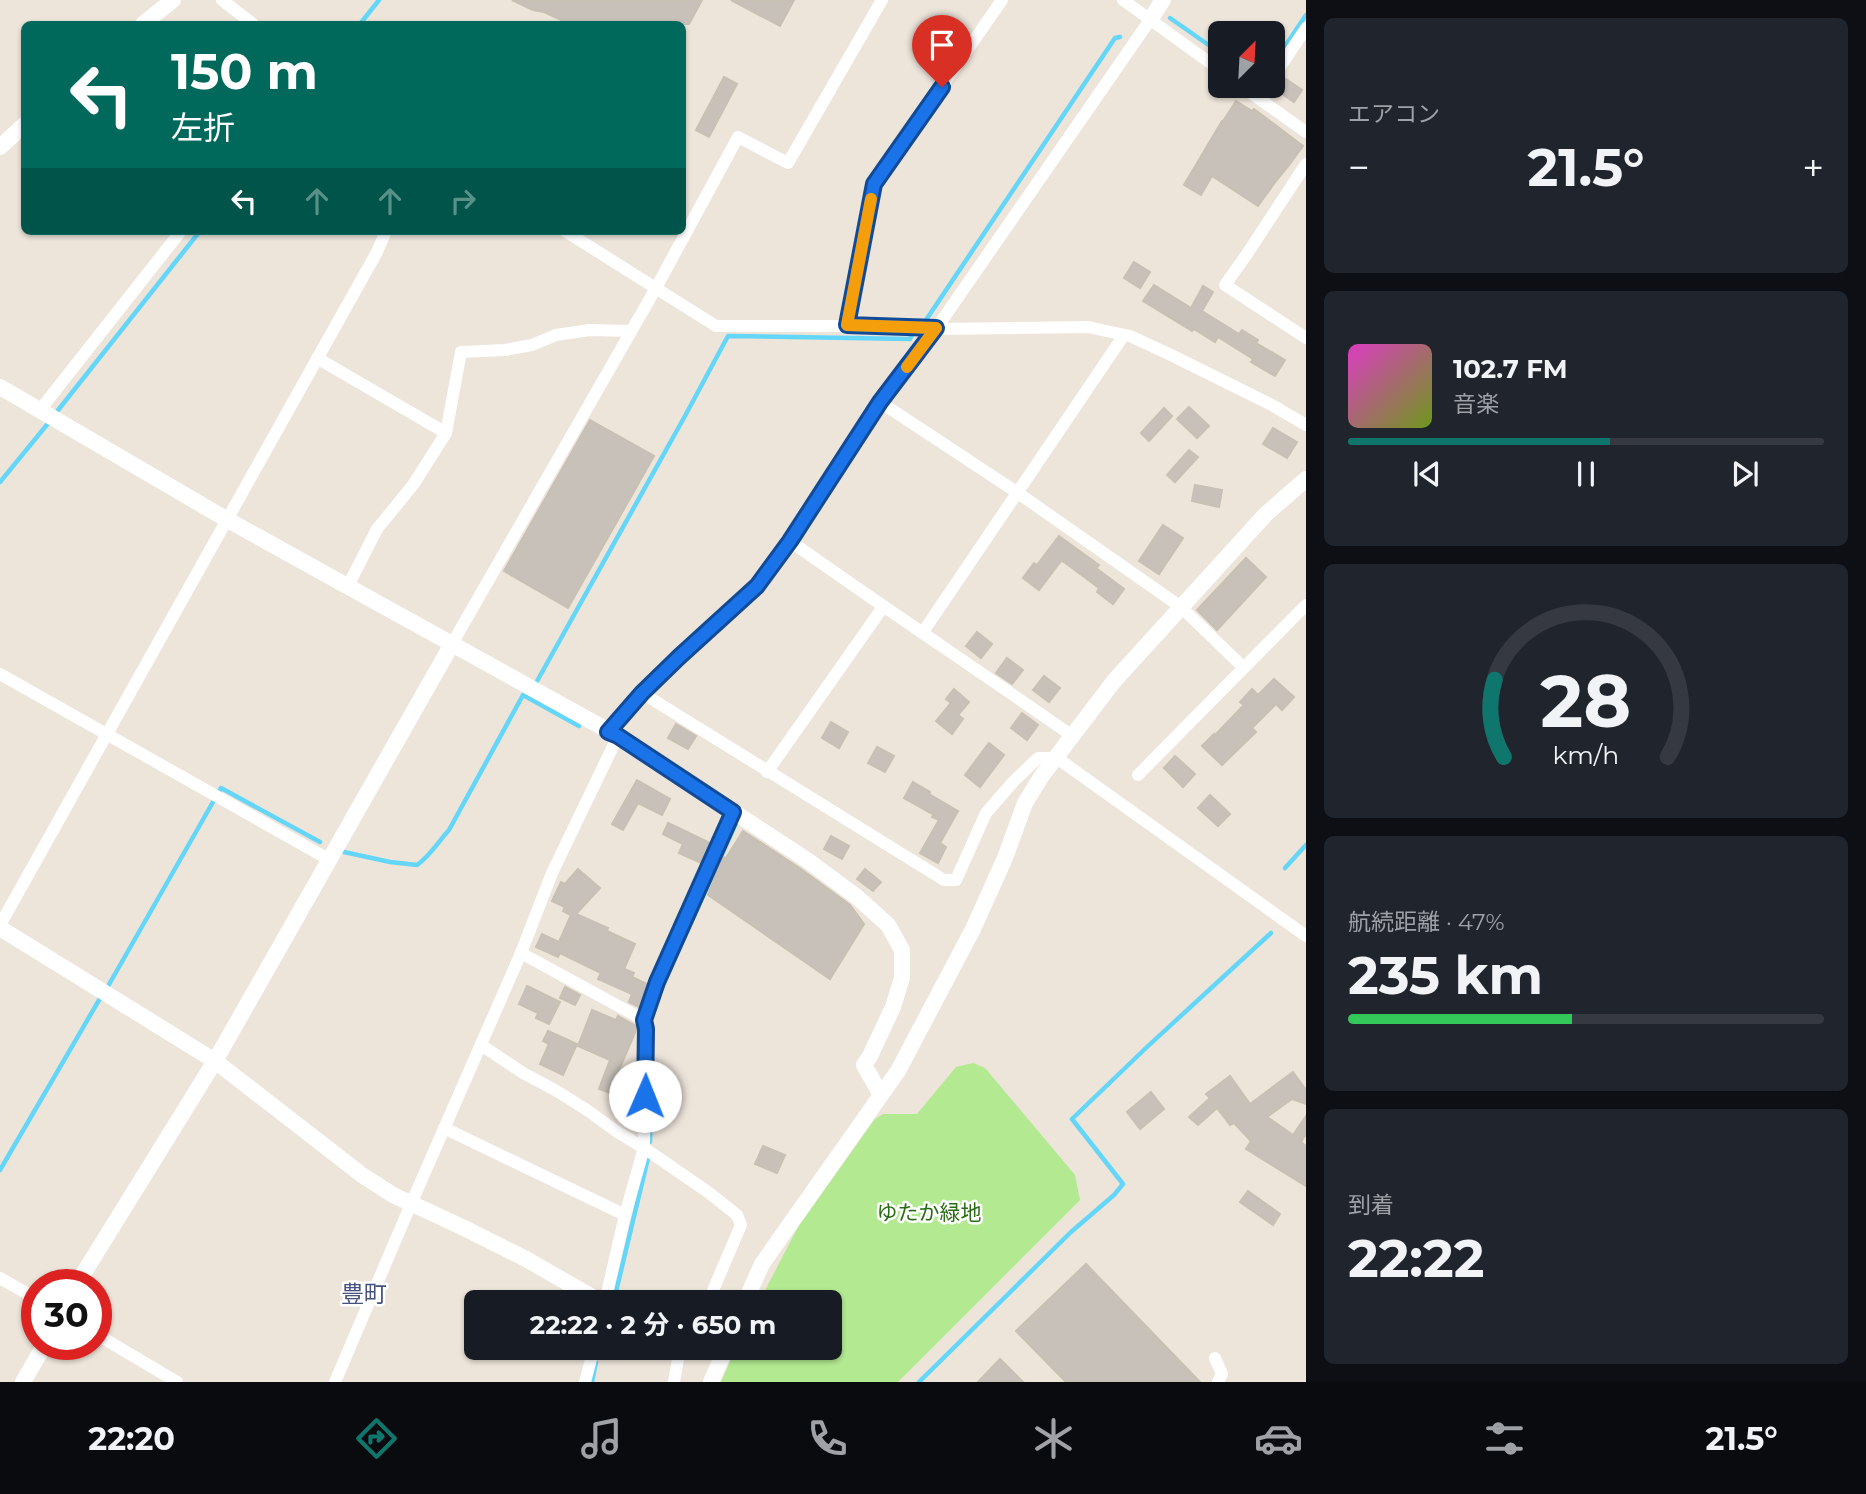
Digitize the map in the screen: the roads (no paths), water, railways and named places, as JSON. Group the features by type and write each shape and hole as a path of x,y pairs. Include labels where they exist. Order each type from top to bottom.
{"street":[{"path":"147,21 173,0"},
{"path":"222,0 249,21"},
{"path":"686,233 738,137 788,163 882,0"},
{"path":"847,325 874,184 1002,0"},
{"path":"1123,0 1208,61"},
{"path":"335,1382 613,734 642,693 757,586 790,541 880,402 936,328 1163,0"},
{"path":"1285,60 1306,29"},
{"path":"1260,98 1306,132"},
{"path":"0,147 21,128"},
{"path":"1306,164 1225,285 1306,338"},
{"path":"43,412 178,235"},
{"path":"384,235 0,926 215,1061 362,1175 393,1195 462,1227 581,1290"},
{"path":"571,235 716,326 1088,327 1124,335 1171,355 1306,425"},
{"path":"86,1269 215,1061 685,235"},
{"path":"348,586 377,529 413,485 446,433 461,352 505,350 533,345 556,335 590,330 631,331"},
{"path":"923,632 1124,335"},
{"path":"317,358 446,433"},
{"path":"0,387 226,519 613,734 731,816 825,873 857,897 888,925 902,950 902,978 893,1007 864,1065 880,1095"},
{"path":"880,402 1018,493 1181,607 1243,667"},
{"path":"751,1290 762,1265 898,1071 973,929 1026,803 1041,777 1114,681 1266,514 1306,479"},
{"path":"790,541 1072,735"},
{"path":"1138,775 1306,604"},
{"path":"767,772 883,607"},
{"path":"0,674 328,859"},
{"path":"642,693 944,880 956,880 986,813 1013,782 1038,758 1057,758 1306,936"},
{"path":"606,1290 625,1215 648,1151 644,1020 657,982 731,816"},
{"path":"521,953 644,1020"},
{"path":"481,1045 648,1151 737,1215 741,1225 713,1290"},
{"path":"444,1128 625,1215"},
{"path":"0,1278 21,1290"},
{"path":"112,1343 177,1382"},
{"path":"1215,1358 1222,1374 1218,1382"},
{"path":"23,1382 36,1360"},
{"path":"585,1382 591,1360"},
{"path":"674,1382 677,1360"},
{"path":"711,1382 721,1360"}],"waterway":[{"path":"362,21 379,0"},
{"path":"1285,46 1306,15"},
{"path":"1170,18 1208,45"},
{"path":"926,320 1115,38 1120,37"},
{"path":"55,414 197,235"},
{"path":"536,683 728,336 910,339 912,335"},
{"path":"0,482 50,421"},
{"path":"344,852 390,862 417,865 422,861 449,830 523,695 579,726"},
{"path":"107,988 221,788 320,842"},
{"path":"661,989 737,821"},
{"path":"1285,868 1306,845"},
{"path":"919,1382 1123,1184 1072,1119 1271,933"},
{"path":"0,1170 102,995"},
{"path":"650,1142 652,1059"},
{"path":"616,1290 649,1154"},
{"path":"592,1382 596,1362"}],"district":[{"name":"豊町","path":"364,1294"}],"park label":[{"name":"ゆたか緑地","path":"929,1212"}]}
